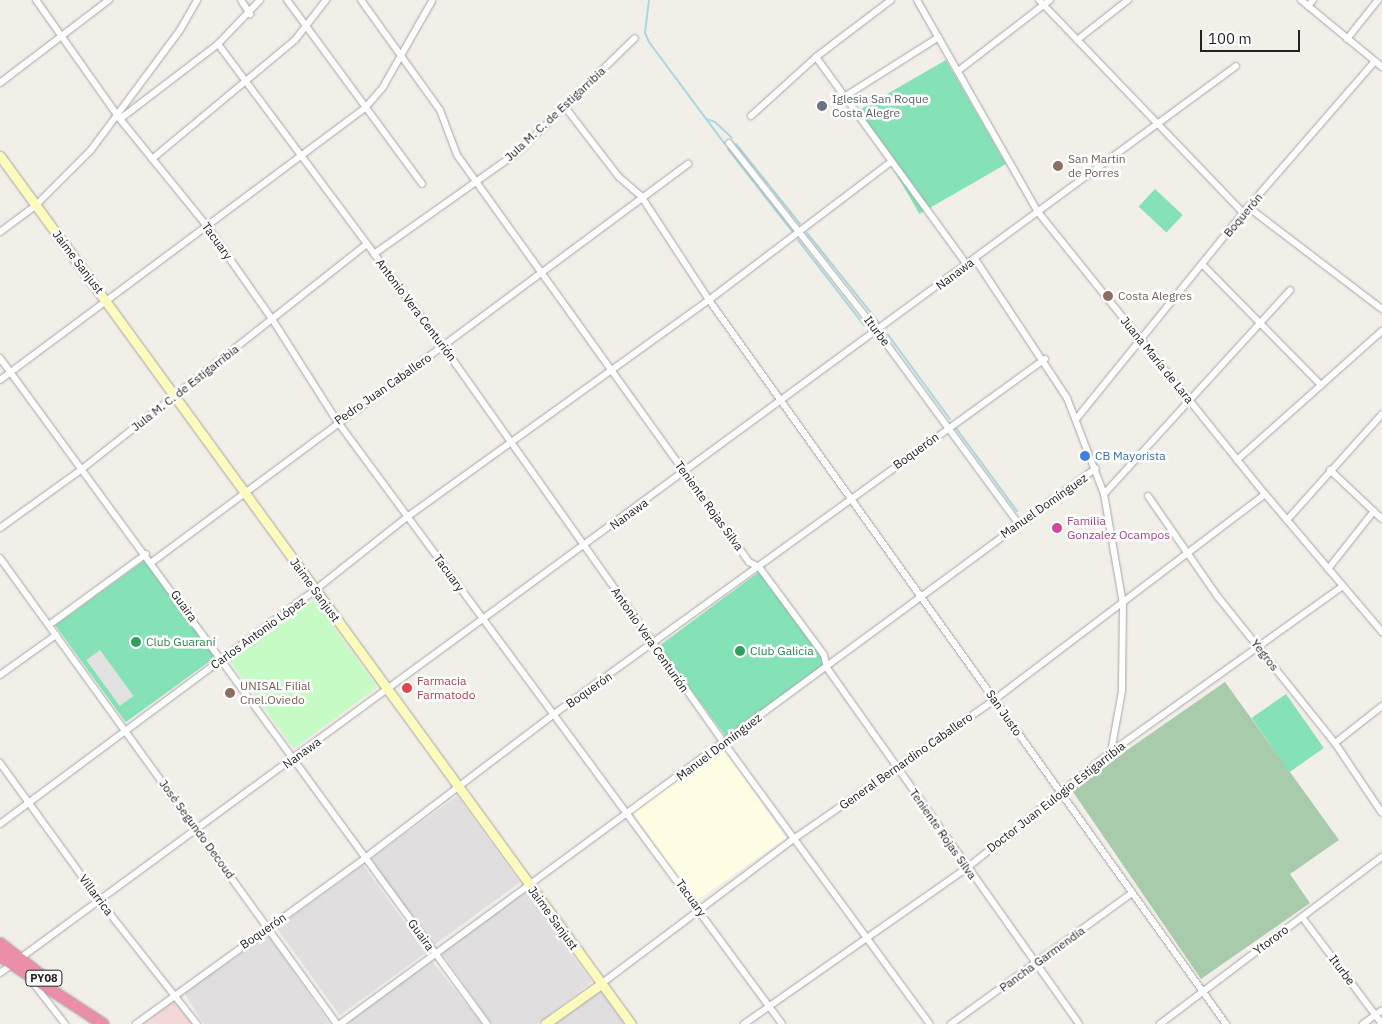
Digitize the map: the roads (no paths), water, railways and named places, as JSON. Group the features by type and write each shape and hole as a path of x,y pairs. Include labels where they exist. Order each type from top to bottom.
{"highway":[{"name":"PY08","path":"3,950 88,1014"},
{"name":"PY08","path":"16,961 25,973 103,1024"}],"main road":[{"name":"Jaime Sanjust","path":"0,156 244,490 387,691 631,1024"},
{"name":"General Bernardino Caballero","path":"545,1024 601,984"}],"street":[{"name":"Tacuary","path":"36,0 118,118 206,225 272,319 337,421 629,814 782,1024"},
{"path":"0,84 109,0"},
{"path":"0,232 36,206 92,150 118,118 180,30 197,0"},
{"path":"241,0 250,14"},
{"path":"118,118 218,44 250,14 260,0"},
{"path":"287,0 422,184"},
{"path":"152,159 247,83 306,27 326,0"},
{"name":"Teniente Rojas Silva","path":"361,0 440,110 457,155 749,562 759,567 824,655 827,668 1079,1024"},
{"path":"0,380 365,108 383,87 432,0"},
{"path":"751,116 816,57 892,0"},
{"name":"Juana María de Lara","path":"917,0 1038,212 1286,520 1382,632"},
{"path":"958,71 1041,3 1050,0"},
{"path":"1077,40 1128,0"},
{"path":"1301,0 1382,67"},
{"path":"1308,6 1313,0"},
{"path":"1347,39 1378,0"},
{"path":"1041,3 1156,124 1246,210 1382,309"},
{"path":"844,97 938,37"},
{"name":"Jula M. C. de Estigarribia","path":"374,254 518,152 635,38"},
{"name":"Antonio Vera Centurión","path":"218,44 443,346 653,645 930,1024"},
{"path":"816,57 966,265"},
{"name":"Boquerón","path":"1077,418 1246,210 1375,62"},
{"name":"Nanawa","path":"0,973 483,619 686,473 1236,66"},
{"name":"San Justo","path":"565,106 619,177 641,196 709,300 853,498 994,700 1226,1024"},
{"name":"Iturbe","path":"729,142 877,331 1018,524"},
{"name":"Carlos Antonio López","path":"0,824 315,590 408,517 709,300 891,162"},
{"name":"Pedro Juan Caballero","path":"152,562 244,490 543,273 641,196 688,164"},
{"name":"Jula M. C. de Estigarribia","path":"0,528 176,396 366,245"},
{"path":"976,258 1044,359 1077,418 1104,494 1123,604 1122,691 1112,752"},
{"path":"1202,264 1321,385"},
{"name":"Manuel Domínguez","path":"1104,494 1190,402 1290,290"},
{"path":"1237,460 1382,331"},
{"name":"Guaira","path":"0,358 223,659 292,760 487,1024"},
{"name":"Boquerón","path":"136,1024 365,858 554,714 653,645 1044,359"},
{"path":"1286,520 1382,414"},
{"name":"Manuel Domínguez","path":"338,1024 528,884 629,814 1096,468"},
{"path":"1330,470 1382,519"},
{"name":"General Bernardino Caballero","path":"601,984 795,838 994,700 1123,604 1265,494"},
{"name":"Yegros","path":"1148,496 1258,646 1335,744 1382,813"},
{"path":"1328,569 1374,511"},
{"path":"50,625 146,554"},
{"name":"José Segundo Decoud","path":"0,558 338,1024"},
{"name":"Doctor Juan Eulogio Estigarribia","path":"744,1024 967,868 1062,794 1112,752 1343,586"},
{"path":"0,675 56,635"},
{"path":"1335,744 1382,706"},
{"name":"Villarrica","path":"0,763 99,900 197,1024"},
{"name":"Ytororo","path":"1160,1024 1382,857"},
{"name":"Pancha Garmendia","path":"951,1024 1132,893"},
{"name":"Iturbe","path":"1302,917 1382,1024"},
{"path":"0,937 3,950"},
{"path":"25,973 64,1024"},
{"path":"1363,1024 1382,1010"}],"waterway":[{"path":"649,0 645,33 649,42 724,143"},
{"path":"706,119 715,122 732,138"},
{"path":"736,144 800,224"},
{"path":"728,149 792,231"},
{"path":"807,233 879,323"},
{"path":"798,240 864,325"},
{"path":"886,332 950,419"},
{"path":"956,428 1017,511"}],"place":[{"name":"Iglesia San Roque Costa Alegre","path":"822,106"},
{"name":"San Martin de Porres","path":"1058,166"},
{"name":"Costa Alegres","path":"1108,296"},
{"name":"CB Mayorista","path":"1085,456"},
{"name":"Familia Gonzalez Ocampos","path":"1057,528"},
{"name":"Club Guaraní","path":"136,642"},
{"name":"Club Galicia","path":"740,651"},
{"name":"Farmacia Farmatodo","path":"407,688"},
{"name":"UNISAL Filial Cnel.Oviedo","path":"230,693"}]}
